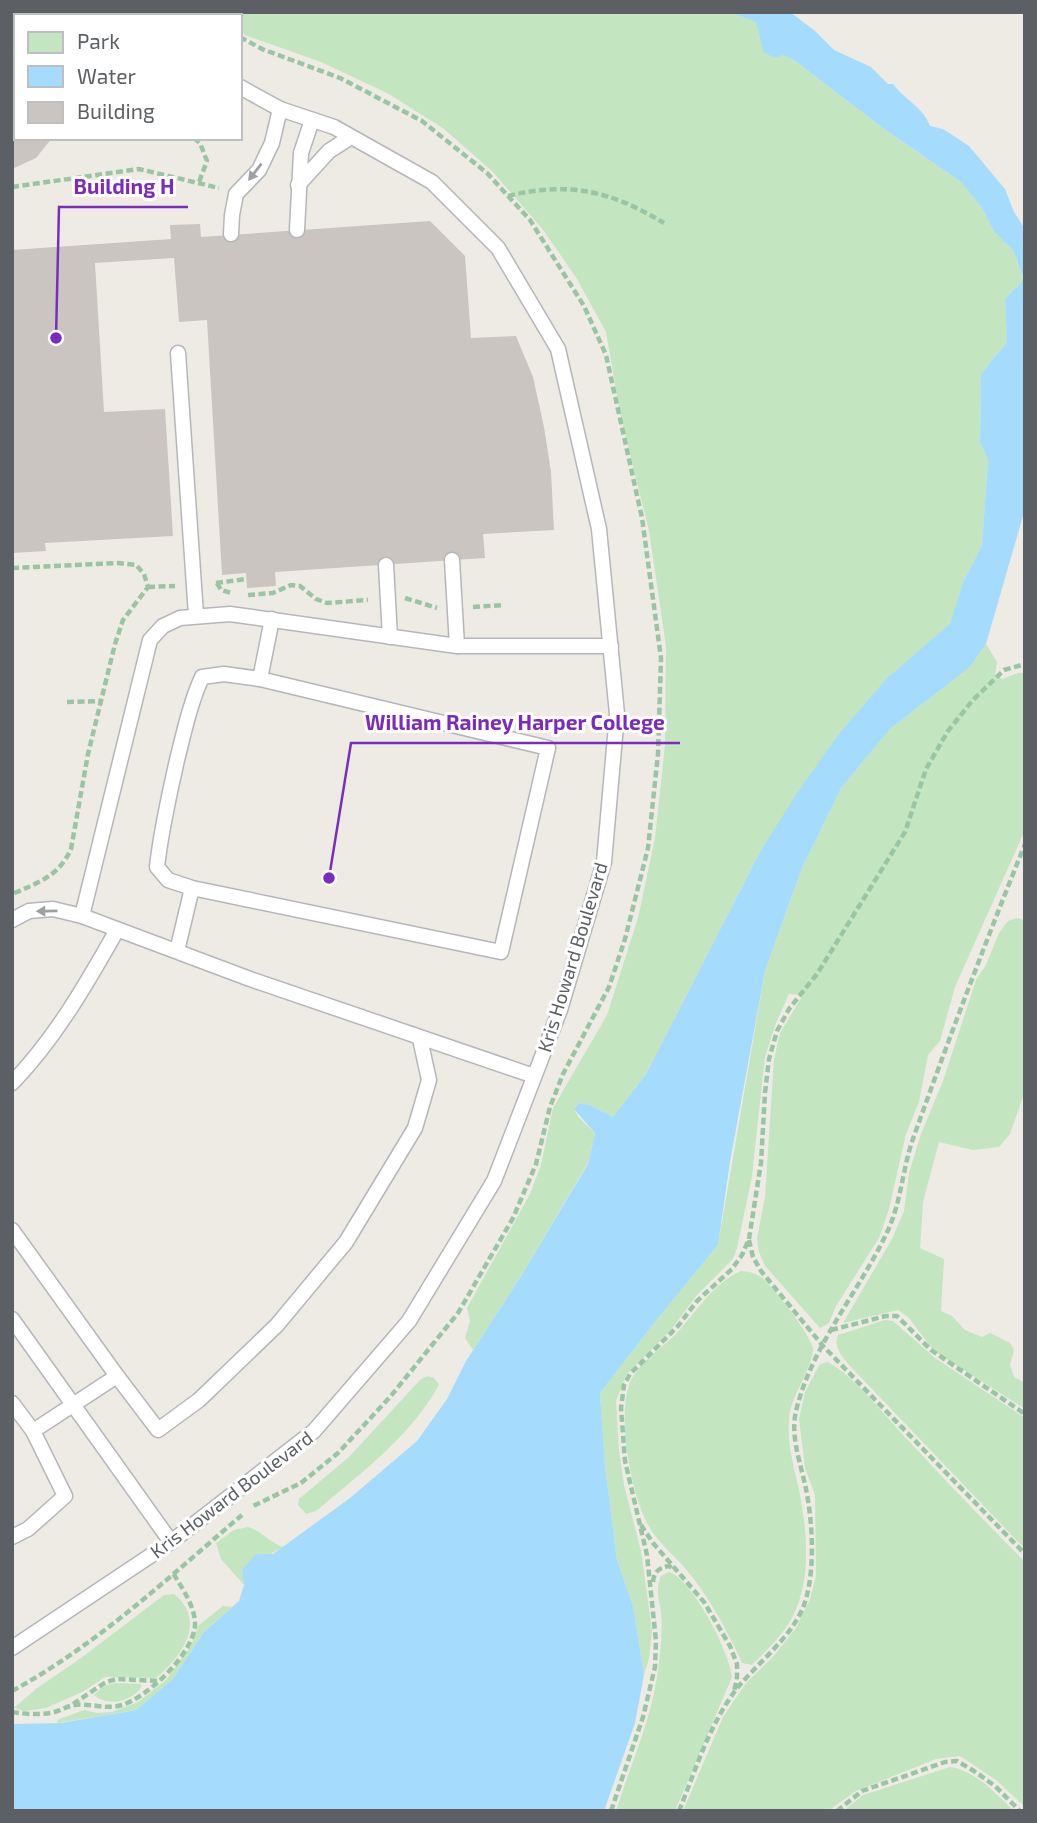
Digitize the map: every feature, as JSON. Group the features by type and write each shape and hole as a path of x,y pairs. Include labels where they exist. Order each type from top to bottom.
{"lane":[{"name":"Kris Howard Boulevard","path":"12,1648 171,1542 314,1432 409,1321 494,1181 560,1010 604,862 617,714 611,646 599,528 558,349 498,248 432,182 351,137 280,109 242,89"},
{"path":"231,234 236,194 259,170 272,143 280,109"},
{"path":"297,230 301,153 312,120"},
{"path":"298,185 329,151 351,137"},
{"path":"178,353 196,615"},
{"path":"452,561 457,646"},
{"path":"386,565 390,637"},
{"path":"82,916 150,640 163,626 180,618 196,615 230,614 457,646 611,646"},
{"path":"260,679 272,619"},
{"path":"224,674 260,679 548,748 501,952 192,888 168,880 157,867 161,827 192,698 202,677 224,674"},
{"path":"177,951 192,888"},
{"path":"12,920 29,912 53,909 82,916 250,979 534,1076"},
{"path":"12,1083 25,1070 87,983 117,930"},
{"path":"12,1230 158,1430 199,1400 277,1325 346,1242 415,1128 429,1080 420,1039"},
{"path":"12,1319 171,1542"},
{"path":"33,1431 117,1376"},
{"path":"12,1403 33,1431 65,1496 28,1529 12,1537"}],"path":[{"path":"13,12 23,14"},
{"path":"12,1691 81,1648 251,1507 301,1483 338,1453 390,1397 458,1313 513,1218 536,1164 550,1107 563,1074 609,986 625,939 648,848 657,754 661,658 642,518 606,355 577,294 530,220 487,173 422,121 340,78 262,49 242,38"},
{"path":"196,140 207,161 199,182"},
{"path":"12,187 139,169 199,182 236,194"},
{"path":"508,196 531,190 560,188 598,193 618,198 664,223"},
{"path":"12,568 118,563 136,565 144,574 148,587 123,620 86,766 71,849 65,862 52,876 12,894"},
{"path":"217,583 221,590 253,595 274,593 291,585 300,586 316,599 327,603 403,598 432,607 504,605"},
{"path":"611,1811 643,1717 655,1667 656,1641 647,1555 625,1461 621,1408 624,1385 630,1374 678,1326 697,1301 732,1269 748,1239 761,1163 769,1059 777,1031 789,1009 825,963 900,842 926,769 948,731 973,700 1004,670 1025,664"},
{"path":"66,702 102,701"},
{"path":"678,1811 709,1737 734,1692 780,1642 802,1610 810,1580 811,1542 807,1492 795,1441 795,1415 803,1388 831,1330 890,1227 912,1140 1025,844"},
{"path":"748,1239 753,1257 761,1271 823,1346 1025,1554"},
{"path":"831,1330 897,1316 931,1350 1025,1415"},
{"path":"638,1520 653,1542 704,1602 730,1646 737,1664 734,1692"},
{"path":"652,1590 654,1574 660,1568 669,1566 681,1573"},
{"path":"72,1705 121,1706 159,1681 176,1664 192,1636 195,1623 188,1597 173,1573"},
{"path":"12,1712 51,1713 72,1705 106,1682 117,1679 159,1681"},
{"path":"837,1811 862,1791 945,1762 957,1761 995,1786 1020,1811"}],"green space":[{"path":"216,12 729,12 756,22 765,53 783,55 794,60 880,126 961,182 982,208 994,232 1013,250 1024,281 1005,299 1007,342 981,374 980,442 988,460 982,545 963,582 950,625 888,677 760,852 646,1074 613,1117 590,1105 579,1103 574,1109 579,1118 595,1133 588,1163 518,1281 473,1350 465,1338 470,1321 467,1308 530,1194 541,1165 553,1108 607,1015 638,918 655,838 665,745 666,646 649,531 620,413 606,332 577,279 544,231 493,172 444,129 389,94 321,62 245,35 242,33 242,14"},
{"path":"986,644 997,662 995,674 1002,679 1025,673 1025,830 955,987 940,1041 928,1055 919,1102 906,1134 889,1209 879,1238 836,1306 829,1323 820,1328 765,1266 759,1252 757,1239 765,1197 774,1059 780,1033 803,995 789,994 765,1057 752,1176 733,1259 697,1295 670,1331 626,1375 616,1401 624,1485 641,1551 652,1630 649,1659 644,1675 633,1606 617,1560 605,1465 600,1393 718,1245 765,971 802,868 841,788 890,729 970,667"},
{"path":"1017,918 1025,920 1025,1091 1010,1134 999,1147 973,1150 939,1142 923,1202 920,1248 944,1259 941,1311 952,1316 965,1330 982,1337 990,1333 1010,1343 1014,1350 1010,1365 1014,1377 1025,1383 1025,1409 934,1351 908,1317 898,1310 843,1323 892,1239 904,1211 909,1173 921,1134 943,1081 976,980 986,965 999,933 1008,921"},
{"path":"741,1271 756,1274 766,1282 800,1324 813,1350 793,1402 789,1421 790,1447 806,1537 803,1586 789,1623 752,1665 742,1663 702,1590 650,1529 636,1492 625,1430 627,1392 636,1372 673,1337 721,1283"},
{"path":"885,1320 893,1321 935,1358 1025,1418 1025,1549 839,1352 838,1335"},
{"path":"828,1362 859,1386 1025,1562 1025,1807 996,1780 960,1756 936,1759 856,1791 828,1811 683,1811 723,1717 746,1683 772,1658 796,1628 810,1599 816,1576 815,1495 805,1468 799,1419 805,1392 820,1364"},
{"path":"427,1376 434,1378 439,1385 414,1421 367,1468 316,1511 306,1514 298,1505 299,1499 349,1457 420,1380"},
{"path":"248,1527 283,1547 242,1570 244,1585 221,1559 216,1543 234,1530"},
{"path":"669,1572 689,1588 709,1618 725,1652 732,1677 675,1811 616,1811 654,1694 662,1620 658,1586 661,1576"},
{"path":"174,1594 184,1605 190,1627 182,1650 156,1678 105,1677 84,1691 46,1708 24,1711 14,1708 164,1595"},
{"path":"223,1606 232,1607 204,1632 173,1679 136,1710 58,1723 57,1720 84,1710 112,1712 138,1702 166,1680 191,1646 198,1626"},
{"path":"114,1683 142,1686 132,1696 119,1701 106,1701 94,1695 102,1687"},
{"path":"950,1767 977,1778 1014,1811 843,1811 863,1795"}],"water":[{"path":"729,12 790,12 834,50 871,67 888,84 893,84 919,109 930,126 943,129 969,146 1005,189 1014,212 1025,229 1025,509 986,644 970,667 890,729 841,788 802,868 765,971 730,1162 718,1245 600,1393 605,1465 617,1560 633,1606 644,1675 635,1723 604,1811 12,1811 12,1724 61,1723 136,1710 173,1679 204,1632 239,1601 244,1585 242,1570 256,1554 273,1554 350,1498 417,1441 447,1399 466,1361 588,1164 595,1133 574,1109 579,1103 590,1105 613,1117 646,1074 760,852 797,793 838,735 888,677 950,624 963,582 982,545 988,460 980,442 981,374 1007,342 1005,299 1024,280 1013,250 994,232 982,208 961,182 880,126 794,60 783,55 776,58 764,53 756,22"}],"building":[{"path":"12,32 14,140 50,140 36,158 12,169"},
{"path":"430,221 465,256 471,338 516,336 533,377 551,472 554,530 483,534 485,558 275,572 276,586 247,588 246,573 222,575 207,320 179,322 174,258 95,263 104,412 165,409 173,536 45,543 46,551 12,553 12,250 171,239 170,225 200,224 201,237"}],"place":[{"name":"Building H","path":"56,338"},
{"name":"William Rainey Harper College","path":"329,878"}]}
